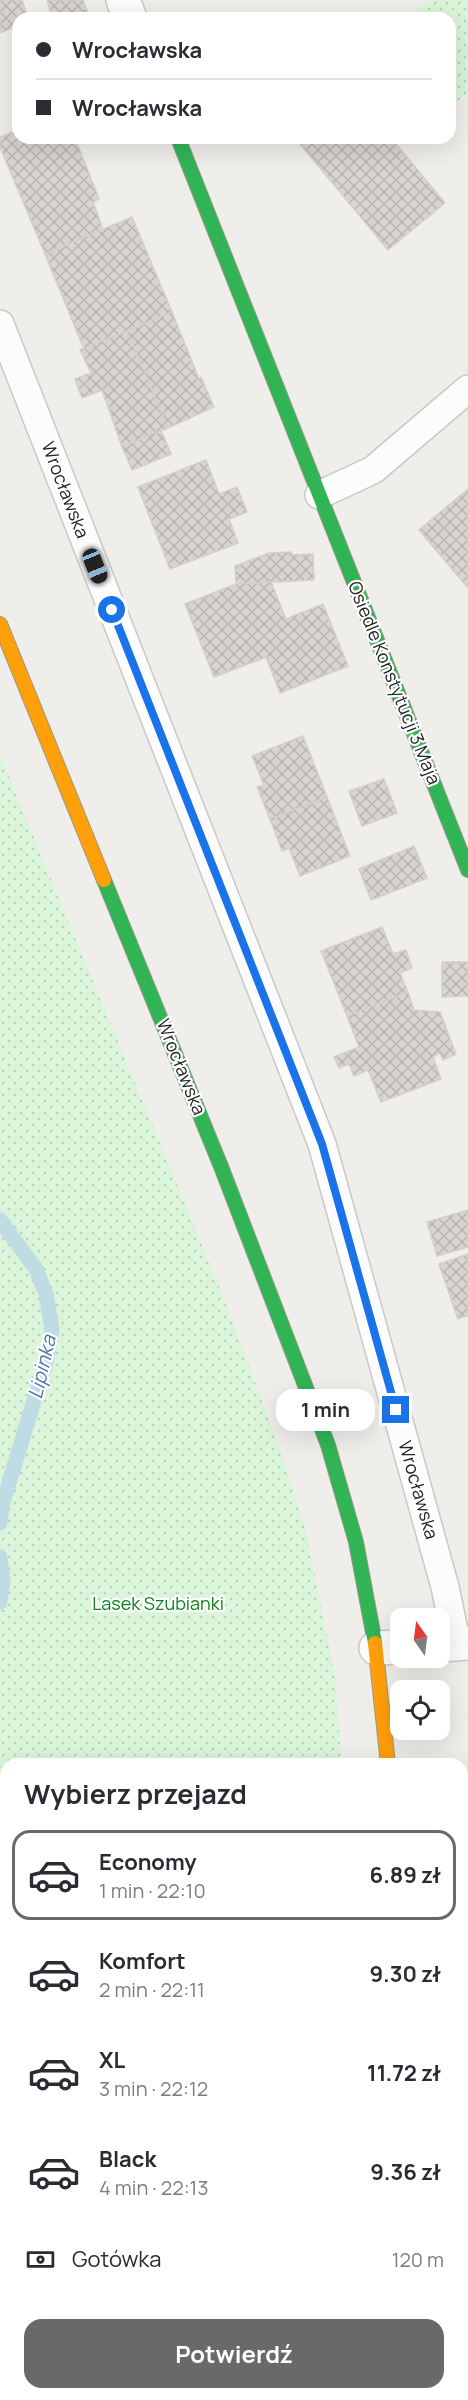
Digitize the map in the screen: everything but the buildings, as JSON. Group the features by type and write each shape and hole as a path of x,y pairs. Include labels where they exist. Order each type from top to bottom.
{"street":[{"name":"Osiedle Konstytucji 3 Maja","path":"180,144 468,870"},
{"name":"Wrocławska","path":"0,624 222,1168 328,1445 388,1648 387,1758"}],"lane":[{"name":"Wrocławska","path":"0,324 322,1144 445,1587 455,1644"},
{"path":"320,495 373,470 468,388"}],"green space":[{"path":"430,0 468,0 468,92 456,103 456,12 416,12"},
{"name":"Lasek Szubianki","path":"0,755 225,1301 284,1461 304,1522 336,1681 341,1758 0,1758"}],"waterway":[{"name":"Lipinka","path":"0,1220 36,1269 46,1294 52,1329 47,1358 2,1506 0,1523"},
{"name":"Lipinka","path":"0,1557 3,1580 0,1602"}],"traffic: fast":[{"path":"180,144 468,870"},
{"path":"104,880 222,1169 328,1445 356,1542 375,1643"}],"traffic: slow":[{"path":"0,624 104,880"},
{"path":"375,1643 387,1758"}],"route":[{"path":"112,610 322,1144 396,1410"}]}
